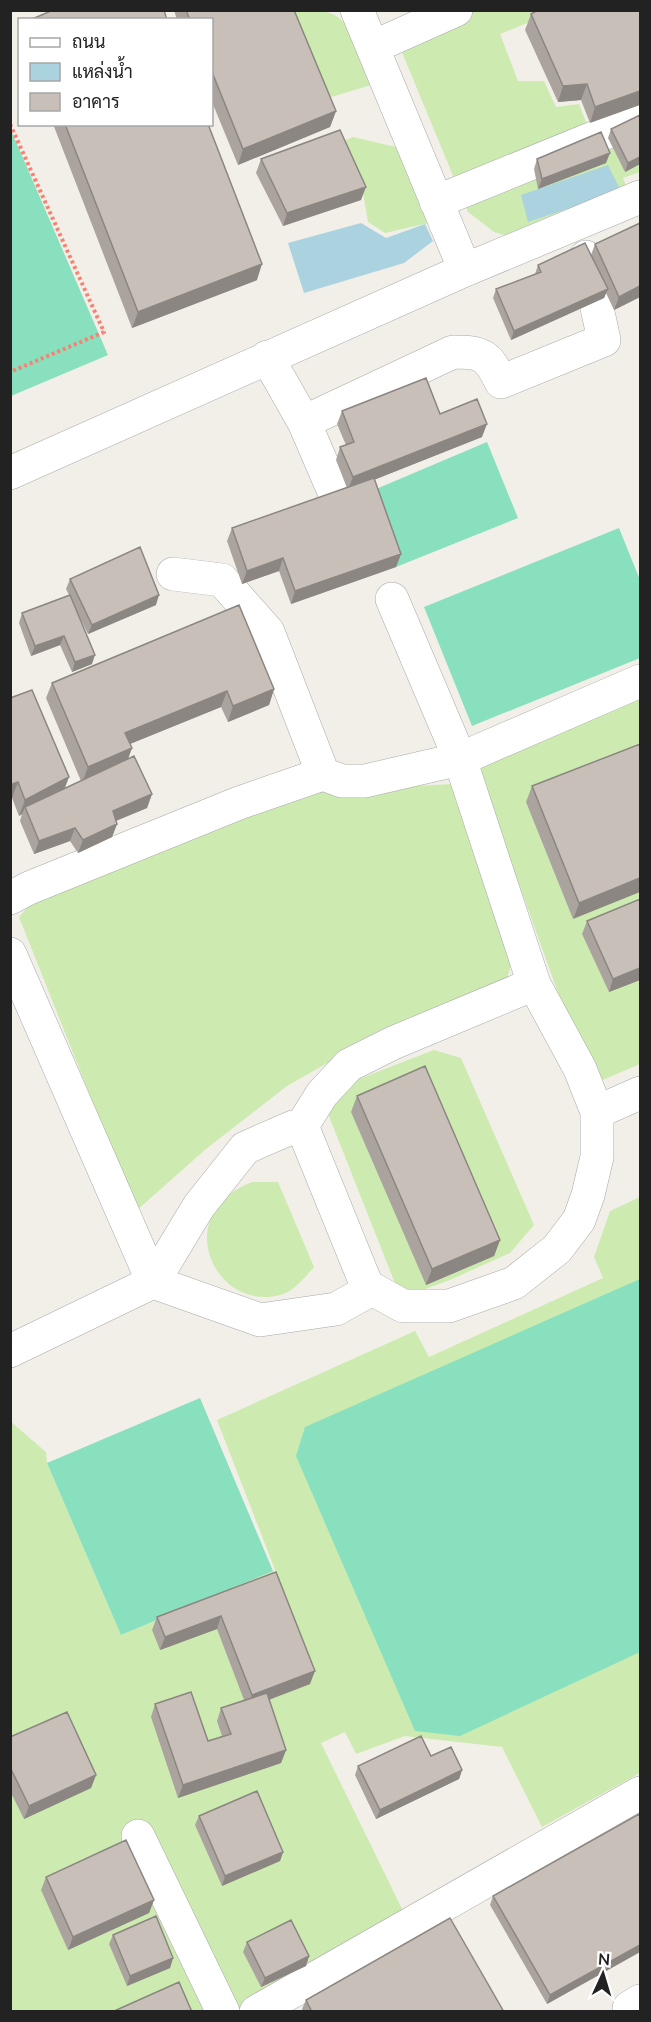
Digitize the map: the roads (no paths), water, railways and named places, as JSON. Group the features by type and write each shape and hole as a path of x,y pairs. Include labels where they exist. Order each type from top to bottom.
{"lane":[{"path":"357,10 465,270"},
{"path":"373,47 456,10"},
{"path":"436,202 640,119"},
{"path":"10,473 465,270 640,197"},
{"path":"304,422 453,352 476,352 491,361 501,382 604,340 578,223"},
{"path":"267,357 304,422 335,494"},
{"path":"173,574 222,580 268,632 323,774"},
{"path":"302,1126 367,1287 403,1306 449,1306 514,1283 557,1249 579,1220 597,1157 597,1112 580,1069 534,984 460,759 392,599"},
{"path":"10,898 29,888 239,803 323,774 342,781 365,781 460,759 640,681"},
{"path":"10,954 153,1282 260,1320 336,1309 363,1294 367,1287"},
{"path":"302,1126 322,1094 349,1065 393,1042 534,984"},
{"path":"597,1112 640,1093"},
{"path":"10,1351 153,1282 199,1206 245,1148 293,1127 302,1126"},
{"path":"256,2012 640,1792"},
{"path":"138,1836 223,2012"}],"water":[{"path":"608,165 621,191 528,222 521,195"},
{"path":"361,223 386,238 425,224 433,241 404,263 304,293 288,243"}]}
